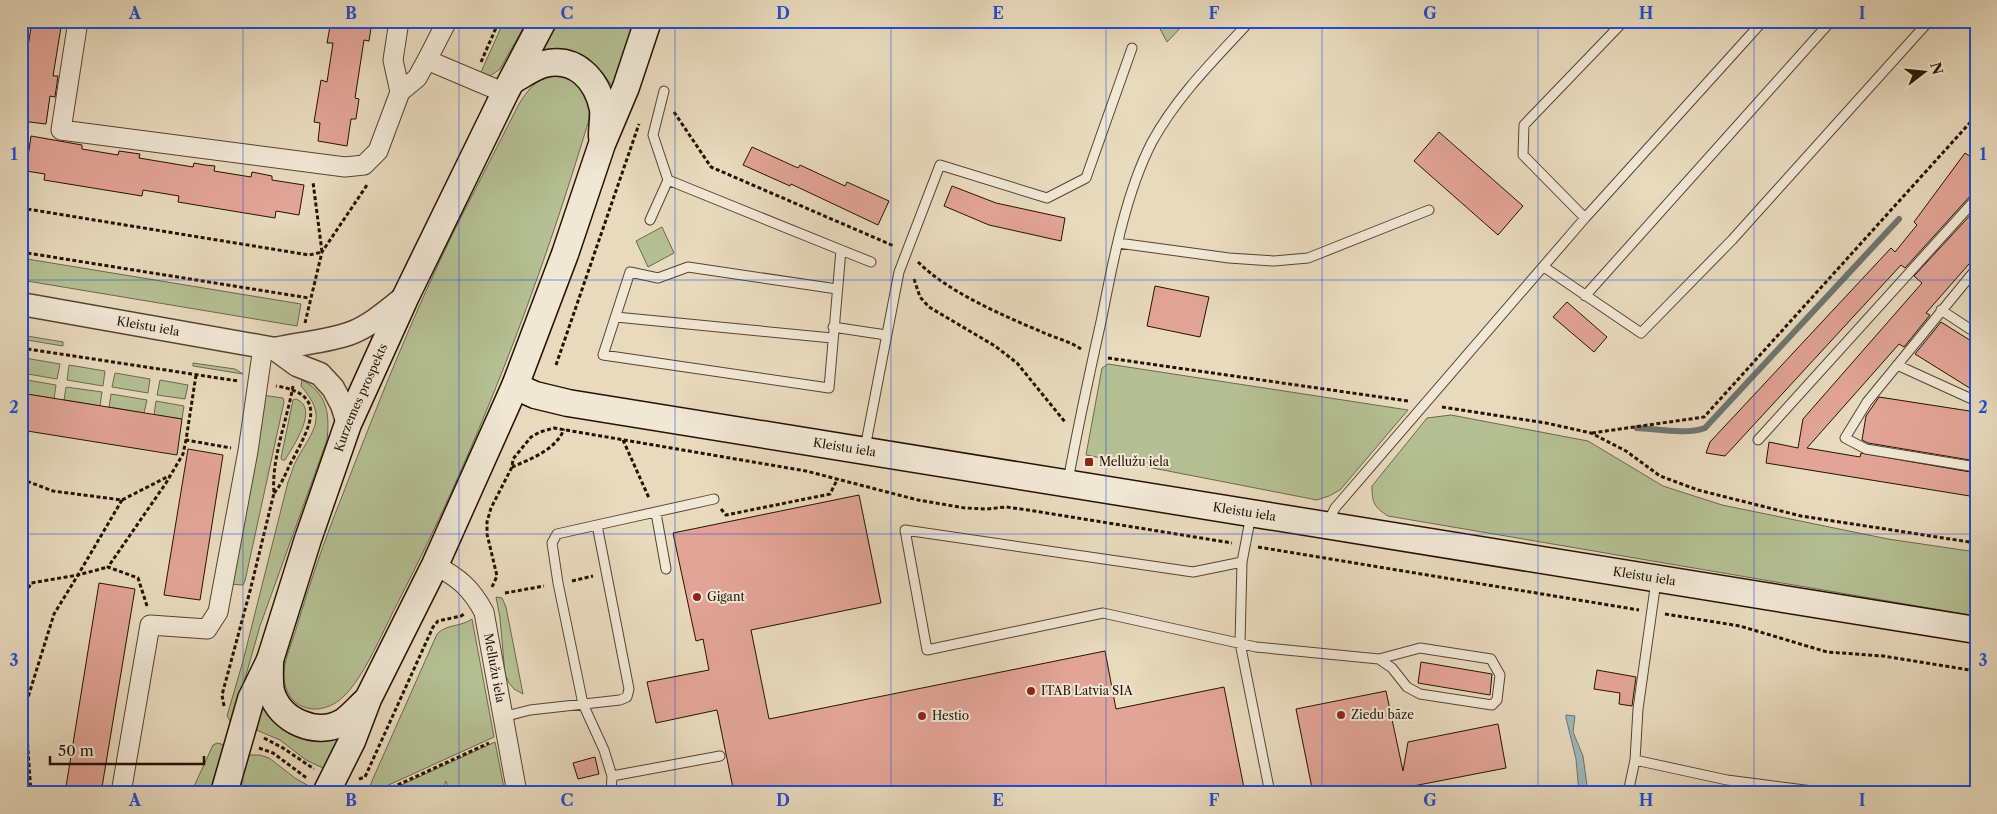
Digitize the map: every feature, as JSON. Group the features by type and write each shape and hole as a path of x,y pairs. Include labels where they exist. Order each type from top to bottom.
{"main road":[{"name":"Kurzemes prospekts","path":"224,793 251,699 270,660 308,539 348,424 406,296 543,21"},
{"path":"318,781 352,740 368,699 435,565 516,386 565,254 602,144 626,87 648,21"},
{"path":"509,87 542,65 554,62 568,64 581,70 594,84 603,111 602,144"},
{"name":"Kleistu iela","path":"516,386 535,395 568,403 1976,630"},
{"path":"270,660 271,692 282,710 296,722 317,728 344,722 368,699"}],"street":[{"path":"78,21 61,130 345,167 364,165 378,151 400,92 417,78 447,21"},
{"path":"399,21 393,60 400,92"},
{"path":"427,60 474,80 509,87"},
{"name":"Kleistu iela","path":"21,304 269,348 326,340 352,333 372,322 406,296"},
{"path":"121,793 150,625 207,629 218,612 248,450 258,383 269,348"},
{"name":"Kleistu iela","path":"269,348 297,365 320,374 333,388 348,424"},
{"name":"Mellužu iela","path":"435,565 464,583 473,592 484,612 517,793"}],"lane":[{"path":"1068,483 1077,430 1118,243 1140,171 1166,119 1200,76 1250,21"},
{"path":"1586,218 1523,155 1524,125 1624,21"},
{"path":"1326,525 1335,508 1512,301 1763,21"},
{"path":"1585,296 1832,21"},
{"path":"1544,267 1641,333 1732,240 1928,21"},
{"path":"864,450 899,272 940,165 1047,198 1086,178 1132,48"},
{"path":"650,220 668,180 653,135 664,91"},
{"path":"668,180 871,262"},
{"path":"1758,440 1976,199"},
{"path":"1118,243 1229,258 1274,261 1308,258 1429,210"},
{"path":"837,289 688,267 658,278 630,272 603,355 829,388 841,250"},
{"path":"1976,269 1867,402 1845,438 1866,449 1976,467"},
{"path":"1941,310 1976,333"},
{"path":"616,317 832,338"},
{"path":"833,327 886,335"},
{"path":"1897,365 1976,402"},
{"path":"611,793 612,776 604,750 583,704 558,583 552,543 557,534 714,499"},
{"path":"1251,512 1247,545 1242,562 1240,643 1270,793"},
{"path":"656,513 666,569"},
{"path":"503,717 530,710 620,700 627,697 628,690 597,525"},
{"path":"1242,562 1193,572 904,530 927,650 1103,613 1256,647 1379,659 1420,648 1491,659 1500,675 1497,700 1492,705 1420,694 1407,687 1392,668 1379,659"},
{"path":"1628,793 1634,760 1638,708 1657,578"},
{"path":"612,776 720,756"},
{"path":"1634,760 1727,780 1828,793"}],"path":[{"path":"474,80 499,21"},
{"path":"664,91 676,116 711,167 907,252 933,277 963,294 1042,332 1076,345 1093,356 1408,401"},
{"path":"556,365 642,116"},
{"path":"1592,433 1704,417 1976,116"},
{"path":"311,162 322,252"},
{"path":"304,328 309,298 322,252 368,183 364,165"},
{"path":"21,208 310,255 322,252"},
{"path":"21,252 309,298"},
{"path":"907,252 920,297 929,307 995,346 1017,363 1065,422 1077,430"},
{"path":"21,348 258,383 292,389 301,393 310,408 310,423 282,484 274,493"},
{"path":"108,567 183,454 196,375"},
{"path":"222,695 274,493 273,482 276,463 294,379"},
{"path":"1444,407 1546,423 1592,433 1626,452 1660,476 1698,490 1801,516 1976,543"},
{"path":"490,590 495,584 497,576 487,534 487,522 491,508 512,467 513,459 531,438 540,432 554,428 838,478 918,500 965,508 987,509 1006,507 1028,510 1247,545 1740,626 1826,652 1883,656 1976,671"},
{"path":"512,467 529,460 554,444 563,430"},
{"path":"186,440 248,450"},
{"path":"623,440 656,513"},
{"path":"26,707 54,614 122,500 170,476"},
{"path":"714,499 726,515 830,494 838,478"},
{"path":"21,479 53,491 122,500"},
{"path":"21,588 30,587 31,583 78,575 108,567 138,578 147,603 150,625"},
{"path":"365,777 433,627 438,621 461,616 467,611"},
{"path":"21,691 26,707 31,793"},
{"path":"380,793 495,740 503,717"},
{"path":"262,737 283,748 306,766 318,781"},
{"path":"258,748 273,753 318,781"}],"green space":[{"path":"504,21 527,21 500,69 490,76 481,72"},
{"path":"552,21 636,21 614,85 612,86 598,68 582,56 564,51 541,51"},
{"path":"1119,21 1187,21 1167,42 1158,25"},
{"path":"562,75 570,78 585,93 589,107 588,123 548,247 479,429 425,548 379,642 358,679 337,702 325,708 306,708 294,701 287,691 284,674 286,659 323,546 381,397 439,262 519,104 536,83 547,78"},
{"path":"662,227 674,253 648,267 636,241"},
{"path":"21,258 301,304 297,326 21,280"},
{"path":"21,335 63,342 63,346 21,339"},
{"path":"25,358 60,364 57,379 22,373"},
{"path":"193,363 235,369 243,374 193,366"},
{"path":"1108,364 1408,410 1340,490 1317,500 1086,455 1102,368"},
{"path":"69,365 105,371 103,386 67,380"},
{"path":"115,373 150,379 148,393 112,387"},
{"path":"21,379 56,385 54,399 21,393"},
{"path":"160,380 188,385 185,399 157,395"},
{"path":"302,380 317,391 325,405 328,421 327,440 260,626 232,724 227,716 243,661 288,482 316,423 314,406 301,386"},
{"path":"66,387 102,392 100,406 64,400"},
{"path":"111,394 147,400 144,413 109,407"},
{"path":"262,395 283,398 284,402 245,581 243,585 230,584"},
{"path":"296,399 303,404 306,410 305,419 293,446 285,460 282,460 293,400"},
{"path":"156,401 184,406 182,419 154,415"},
{"path":"1451,415 1588,441 1663,486 1722,505 1888,539 1976,552 1976,616 1388,516 1375,504 1372,486 1427,418"},
{"path":"496,597 502,598 506,607 523,694 514,689 505,674 500,618"},
{"path":"472,619 494,737 371,793 369,789 372,781 437,634"},
{"path":"260,706 264,706 271,718 282,729 303,739 338,738 325,769 306,760 280,740 254,729"},
{"path":"495,742 505,793 449,793 446,781 440,793 384,793"},
{"path":"217,743 225,745 210,793 191,793 213,745"},
{"path":"246,755 260,755 269,758 295,778 314,789 312,793 236,793"}],"water":[{"path":"1566,715 1575,716 1573,732 1583,756 1588,793 1579,793 1576,759"}],"building":[{"path":"32,21 62,21 53,76 58,76 55,97 50,96 46,124 21,121 21,59 26,59"},
{"path":"331,21 372,21 369,41 364,40 355,98 359,99 356,119 351,119 347,146 318,141 320,123 314,122 321,80 327,82 333,43 327,43"},
{"path":"1439,132 1523,206 1498,235 1414,161"},
{"path":"31,136 82,145 82,149 118,155 119,151 140,154 139,158 193,167 194,163 215,166 214,171 251,177 252,172 272,176 272,180 304,185 299,215 276,211 275,218 178,202 179,196 143,190 142,196 44,180 45,174 26,171"},
{"path":"752,147 798,168 800,165 845,186 847,182 889,201 878,225 791,184 790,186 743,165"},
{"path":"1965,153 1976,160 1976,193 1971,195 1905,268 1901,265 1725,456 1706,453 1710,442 1891,248 1895,252 1917,225 1914,222"},
{"path":"952,186 996,203 1065,218 1061,241 989,225 944,206"},
{"path":"1976,209 1976,256 1926,313 1930,315 1904,347 1899,344 1807,448 1860,457 1861,453 1976,473 1976,497 1766,463 1769,442 1798,448 1803,419 1922,283 1914,276"},
{"path":"1155,286 1209,297 1200,337 1147,326"},
{"path":"1567,302 1607,337 1594,352 1553,317"},
{"path":"1941,322 1976,344 1976,392 1915,354"},
{"path":"21,393 182,419 177,455 21,430"},
{"path":"1879,397 1976,412 1976,461 1868,443 1862,440 1866,416"},
{"path":"188,449 223,455 200,600 164,595"},
{"path":"859,495 881,603 751,630 769,719 1105,651 1116,709 1224,687 1245,793 734,793 717,710 656,723 647,682 709,670 703,639 696,641 673,533"},
{"path":"99,583 135,589 101,793 65,793"},
{"path":"1421,662 1492,674 1490,695 1418,683"},
{"path":"1597,670 1636,677 1632,706 1619,704 1620,693 1594,689"},
{"path":"1386,691 1403,771 1408,742 1498,724 1506,768 1377,793 1313,793 1296,709"},
{"path":"595,757 599,774 578,779 573,763"}],"waterway":[{"path":"1637,428 1681,431 1705,428 1899,219"}],"place":[{"name":"Mellužu iela","path":"1089,462"},
{"name":"Gigant","path":"697,597"},
{"name":"ITAB Latvia SIA","path":"1031,691"},
{"name":"Ziedu bāze","path":"1341,715"},
{"name":"Hestio","path":"922,716"}]}
